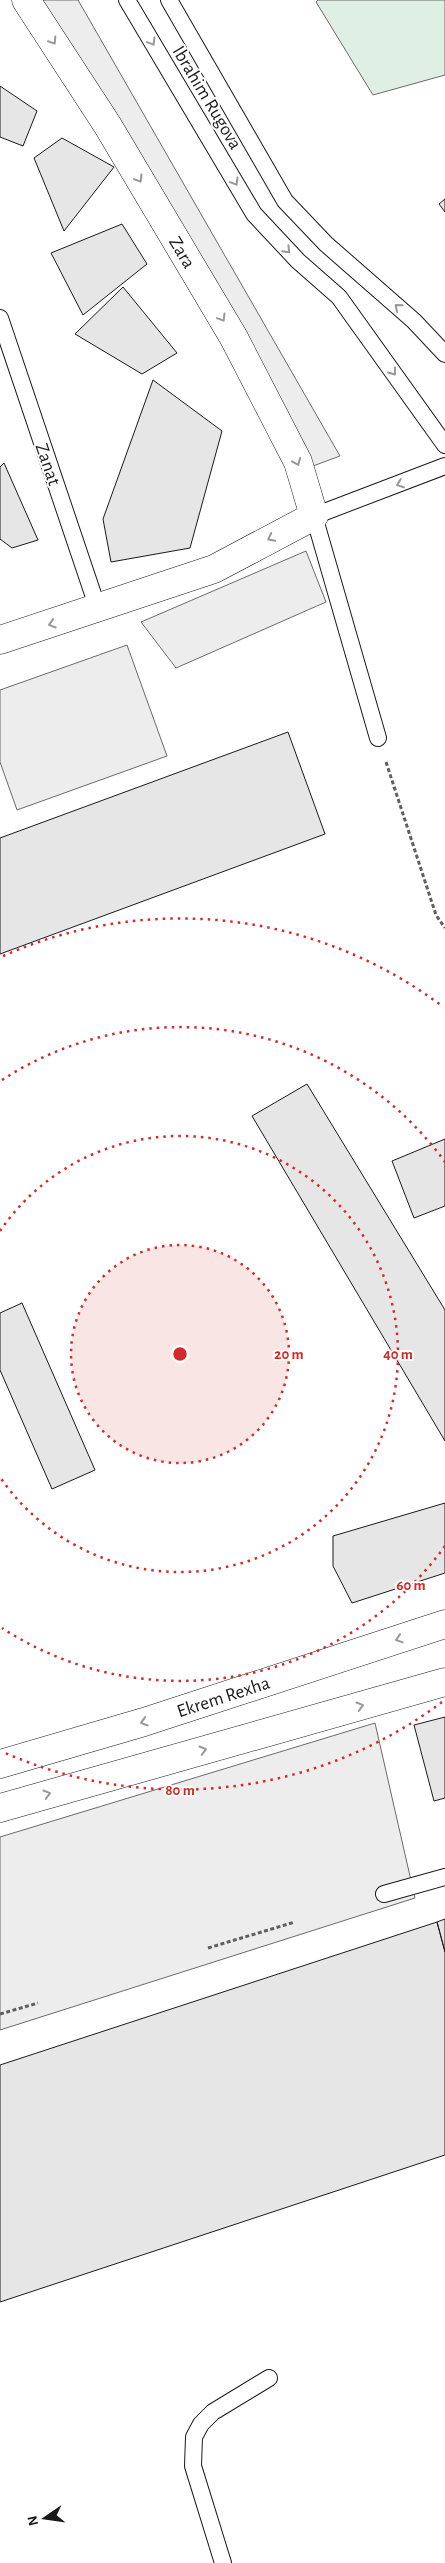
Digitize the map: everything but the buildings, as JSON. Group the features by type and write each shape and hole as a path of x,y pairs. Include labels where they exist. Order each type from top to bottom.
{"street":[{"name":"Zara","path":"26,0 108,126 234,338 298,462 314,516"},
{"path":"0,640 214,569 314,516"},
{"name":"Ekrem Rexha","path":"0,1764 144,1722 445,1624"},
{"path":"0,1808 445,1682"}],"lane":[{"name":"Ibrahim Rugova","path":"128,0 254,214 298,261 339,297 445,445"},
{"name":"Ibrahim Rugova","path":"169,0 284,201 326,244 414,322 445,354"},
{"name":"Zanat","path":"0,318 98,609"},
{"path":"378,738 314,516 445,466"},
{"path":"384,1894 445,1877"},
{"path":"222,2563 194,2466 192,2450 194,2437 201,2424 213,2412 269,2378"}],"path":[{"path":"378,738 436,915 445,928"},
{"path":"208,1948 295,1922"},
{"path":"0,2014 38,2003"}],"green space":[{"path":"318,0 445,0 445,75 373,95 316,2"}],"shaded area":[{"path":"42,0 78,0 340,456 313,466"},
{"path":"306,551 326,602 176,668 141,622"},
{"path":"127,645 167,756 17,810 0,762 0,690"},
{"path":"375,1723 415,1898 0,2030 0,1837"}]}
